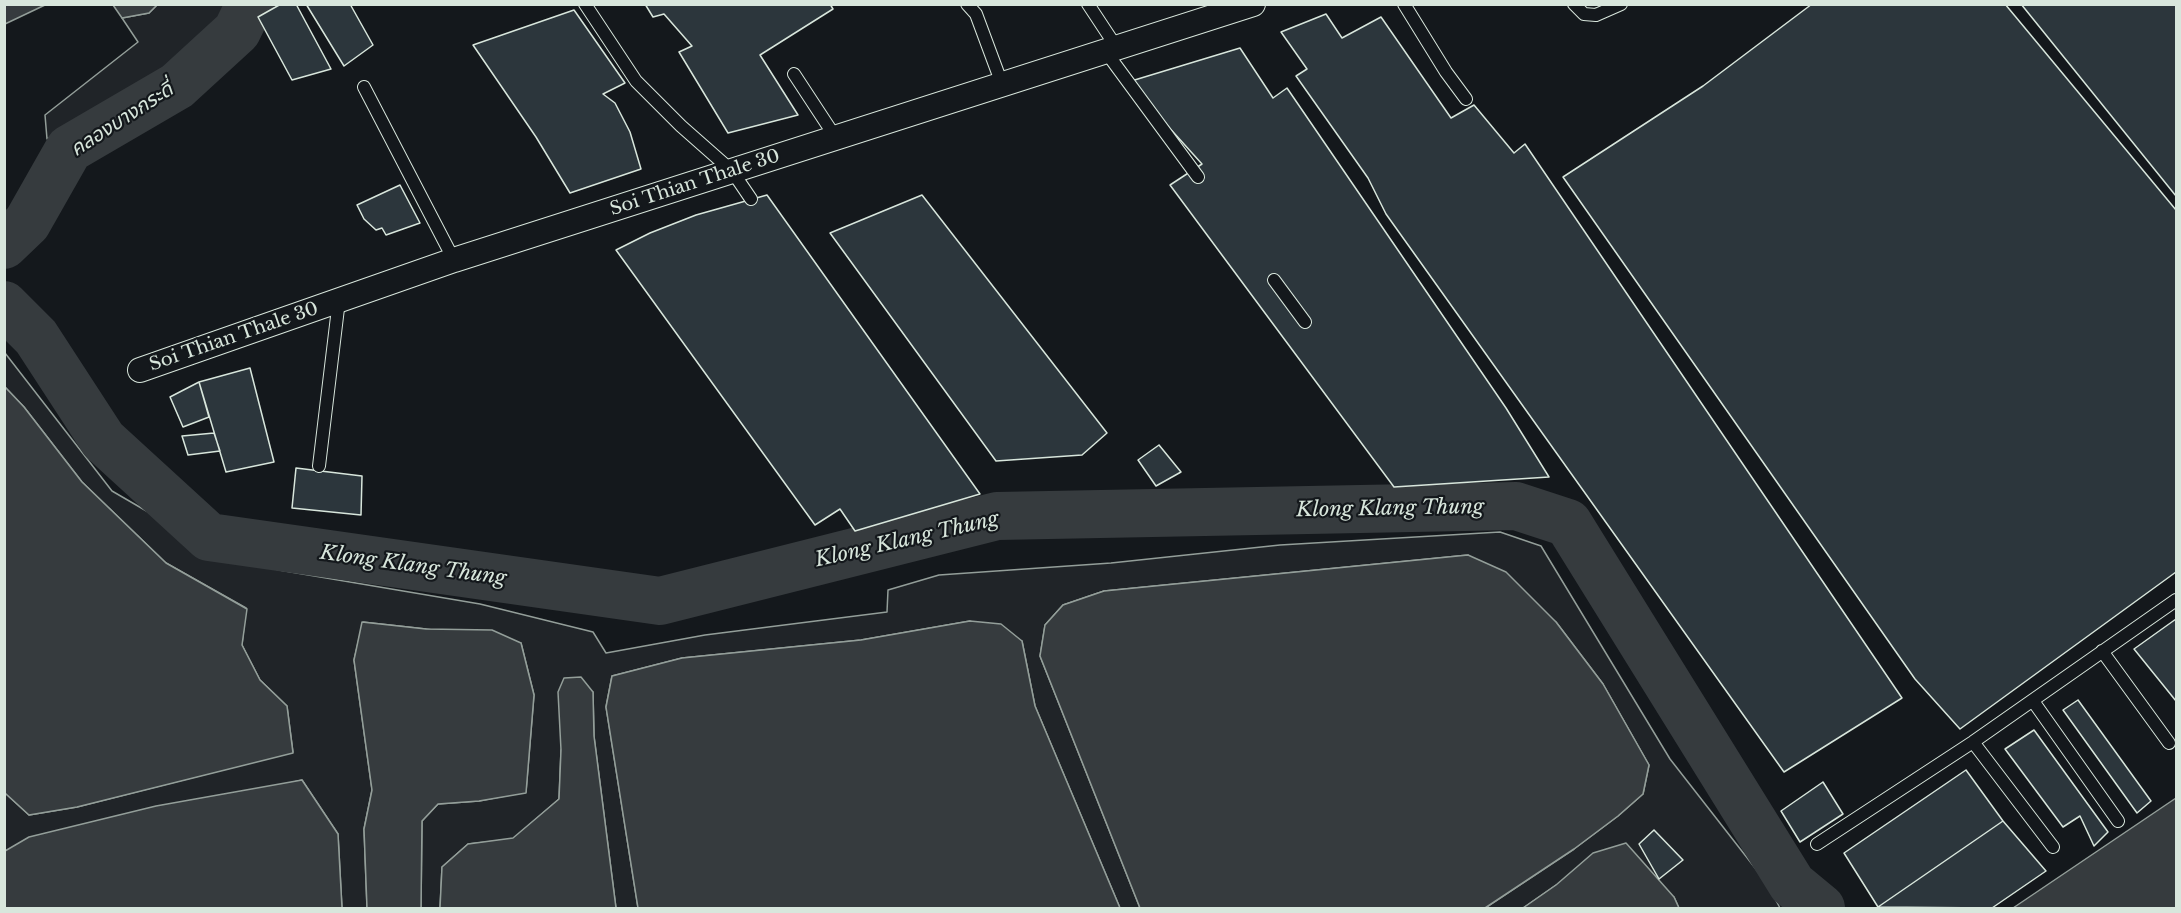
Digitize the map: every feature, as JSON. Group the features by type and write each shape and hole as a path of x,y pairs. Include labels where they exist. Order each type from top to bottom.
{"street":[{"name":"Soi Thian Thale 30","path":"140,370 454,260 1253,4"}],"lane":[{"path":"585,4 636,81 681,126 732,171 751,199"},
{"path":"967,4 976,14 1002,84"},
{"path":"1088,4 1112,50 1198,177"},
{"path":"1404,4 1446,72 1466,99"},
{"path":"1574,4 1584,14 1596,15 1622,4"},
{"path":"794,74 836,138"},
{"path":"364,87 454,260"},
{"path":"1274,280 1305,322"},
{"path":"319,466 339,300"},
{"path":"1817,844 1973,742 2176,600"},
{"path":"2102,651 2169,743"},
{"path":"2033,701 2118,821"},
{"path":"1973,742 2053,846"}],"shaded area":[{"path":"5,4 45,4 45,5 5,24"},
{"path":"113,5 157,5 149,13 122,18"},
{"path":"157,5 234,5 229,13 149,84 47,139 45,115 138,42 122,18 149,13"},
{"path":"5,353 112,491 224,556 279,570 480,604 593,632 606,653 705,635 887,612 888,590 939,575 1111,563 1280,545 1500,532 1541,546 1670,759 1766,882 1780,908 1679,908 1674,897 1556,885 1523,908 1485,908 1574,849 1618,816 1643,794 1649,765 1603,684 1556,622 1468,555 1104,591 1063,605 1045,625 1040,656 1140,908 1120,908 1035,706 1022,641 970,621 861,640 682,658 612,676 606,707 638,908 616,908 594,736 593,692 561,750 559,799 513,839 468,844 442,867 440,908 421,908 422,821 438,804 479,801 526,792 534,695 521,643 363,622 354,660 372,790 364,829 367,908 342,908 338,834 302,780 5,851 5,793 29,815 77,807 293,752 287,706 260,680 242,645 246,608 166,563 82,482 24,407 5,387"},
{"path":"5,387 24,407 82,482 166,563 247,609 242,645 260,680 287,706 293,753 77,807 29,815 5,793"},
{"path":"1468,555 1506,572 1556,622 1603,684 1649,765 1643,794 1574,849 1485,908 1140,908 1040,656 1045,625 1063,605 1104,591"},
{"path":"970,621 1001,624 1022,641 1035,706 1120,908 638,908 606,707 612,676 682,658 861,640"},
{"path":"362,622 426,629 492,630 521,643 534,695 526,793 479,801 438,804 422,821 421,908 367,908 364,829 372,790 354,660"},
{"path":"581,677 593,692 594,736 616,908 440,908 442,867 468,844 513,838 559,799 561,750 558,692 564,678"},
{"path":"302,780 338,834 342,908 5,908 5,851 29,837 156,806"},
{"path":"2176,798 2176,908 2013,908"},
{"path":"1626,843 1674,897 1679,908 1523,908 1556,885 1593,853"}],"building":[{"path":"281,4 296,4 331,69 292,80 258,17"},
{"path":"306,4 350,4 373,45 344,66"},
{"path":"645,4 830,4 833,9 760,55 798,115 728,133 679,52 692,46 664,14 653,17"},
{"path":"1812,4 2005,4 2176,210 2176,572 1960,729 1915,679 1563,177 1703,86"},
{"path":"2021,4 2176,4 2176,196"},
{"path":"574,10 625,83 603,94 615,103 630,132 641,169 570,193 536,137 473,45"},
{"path":"1326,14 1342,38 1381,17 1451,118 1474,105 1514,153 1525,144 1902,698 1784,772 1386,214 1368,178 1296,76 1307,69 1281,32"},
{"path":"1240,48 1273,98 1287,88 1506,408 1549,477 1394,487 1170,185 1202,164 1128,82"},
{"path":"400,185 420,223 386,235 382,228 376,230 364,219 357,205"},
{"path":"767,195 980,494 855,531 840,509 815,525 616,250 650,233 696,215"},
{"path":"922,195 1107,433 1082,455 996,461 830,233"},
{"path":"250,368 274,462 226,472 199,382"},
{"path":"199,382 209,417 183,427 170,397"},
{"path":"214,433 220,451 188,455 182,436"},
{"path":"1159,445 1181,472 1156,486 1138,460"},
{"path":"296,468 362,476 361,515 292,508"},
{"path":"2176,619 2176,701 2134,649"},
{"path":"2078,700 2151,801 2137,813 2063,710"},
{"path":"2034,730 2108,832 2094,846 2080,816 2063,827 2005,749"},
{"path":"1966,770 2003,821 1878,907 1844,853"},
{"path":"1823,782 1843,814 1800,842 1781,811"},
{"path":"2003,821 2046,871 1992,908 1878,907"},
{"path":"1654,830 1683,860 1659,879 1639,844"}],"waterway":[{"name":"คลองบางกระดี่","path":"4,245 27,223 69,149 177,86 237,31 250,4"},
{"name":"Klong Klang Thung","path":"4,305 36,337 103,440 209,537 660,601 997,516 1516,506 1568,523 1792,884 1821,908"}]}
